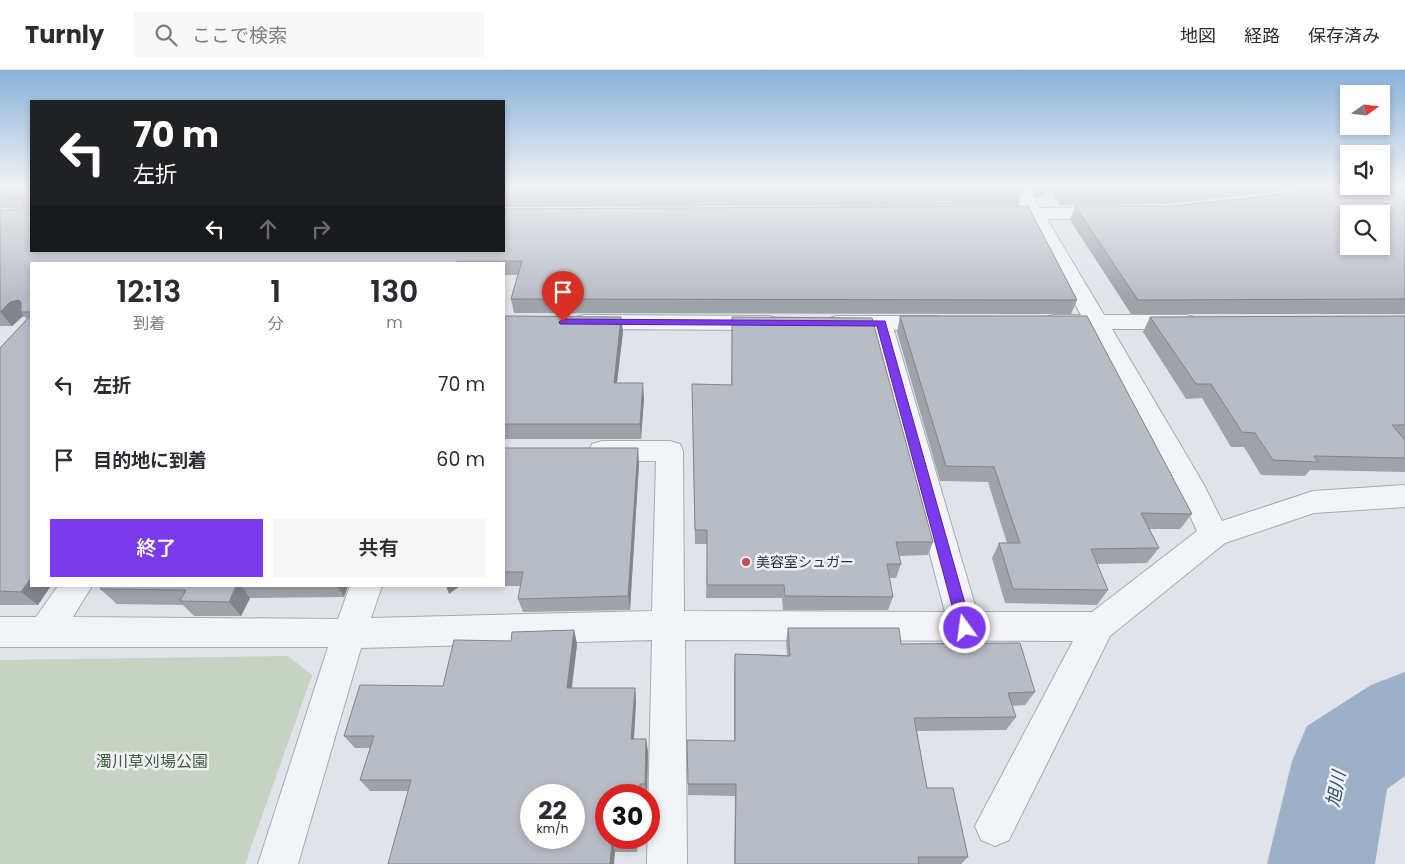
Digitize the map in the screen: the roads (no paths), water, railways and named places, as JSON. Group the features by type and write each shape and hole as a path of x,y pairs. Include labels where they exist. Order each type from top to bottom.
{"street":[{"path":"1039,224 1194,493 1214,535"},
{"path":"563,322 958,323"},
{"path":"1036,322 1211,322"},
{"path":"881,323 965,628"},
{"path":"572,451 670,451 667,595 669,624 667,864"},
{"path":"995,826 1098,626 1214,535 1313,502 1405,496"},
{"path":"45,632 75,587"},
{"path":"278,864 349,634 366,587"},
{"path":"0,632 314,632 349,634 385,631 669,624 965,628 1098,626"}],"waterway":[{"name":"旭川","path":"1321,864 1342,761 1405,718"}],"place":[{"name":"美容室シュガー","path":"746,562"}],"park label":[{"name":"濁川草刈場公園","path":"152,761"}]}
